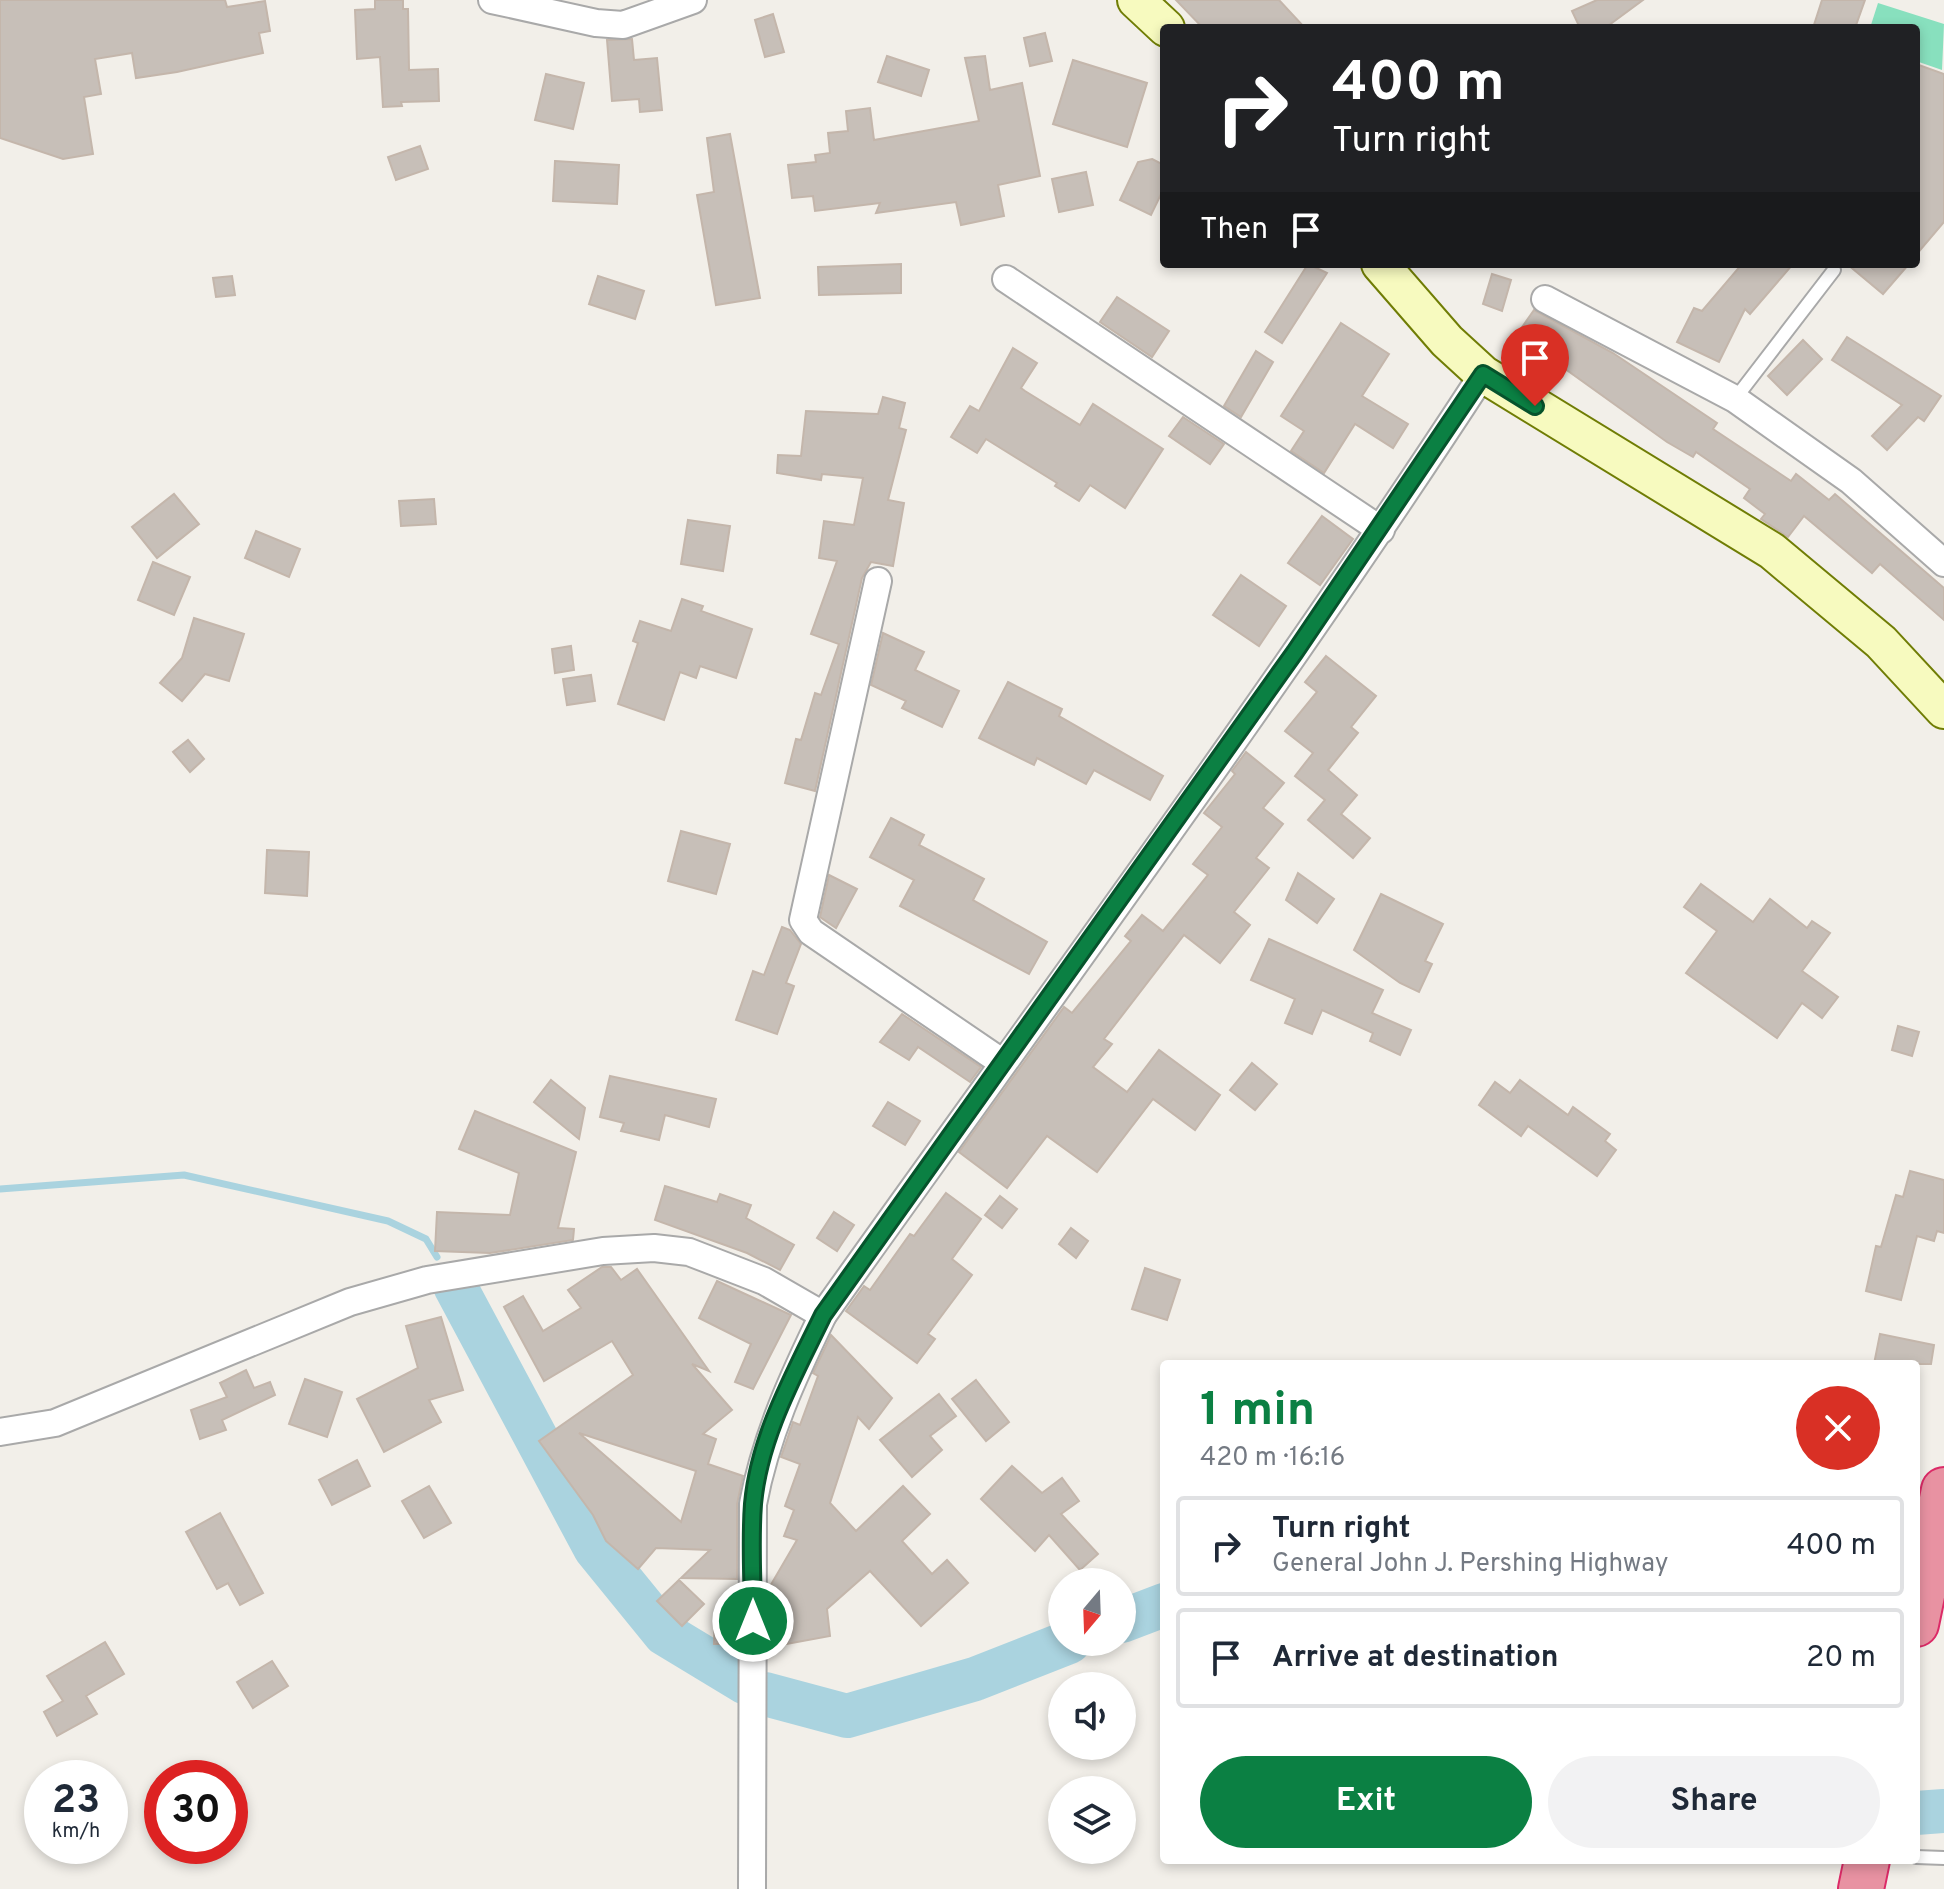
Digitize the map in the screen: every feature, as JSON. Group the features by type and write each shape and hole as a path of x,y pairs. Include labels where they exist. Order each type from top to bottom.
{"highway":[{"path":"1920,1605 1944,1490"},
{"path":"1861,1889 1866,1864"}],"main road":[{"path":"1136,0 1162,24"},
{"path":"1383,268 1447,341 1483,374 1772,551 1881,642 1944,710"}],"street":[{"path":"492,0 596,23 623,25 693,0"},
{"path":"1006,279 1381,530"},
{"path":"1545,299 1735,399 1851,481 1944,563"},
{"path":"752,1889 753,1504 762,1456 782,1399 823,1315 1381,530 1483,374"},
{"path":"878,581 803,920 811,932 1003,1063"},
{"path":"0,1432 55,1423 350,1302 427,1280 603,1251 654,1248 689,1252 764,1281 823,1315"}],"lane":[{"path":"1735,399 1834,270"},
{"path":"1920,1857 1944,1858"}],"green space":[{"path":"1878,3 1944,24 1942,70 1920,62 1920,24 1871,24"}],"building":[{"path":"0,0 225,0 227,7 265,1 270,31 259,33 263,53 177,72 136,78 132,53 95,59 101,94 84,97 93,154 63,159 0,138"},
{"path":"375,0 403,0 403,9 408,9 409,70 438,69 439,101 401,102 402,106 383,107 380,57 357,59 355,10 375,9"},
{"path":"1176,0 1279,0 1301,24 1199,24"},
{"path":"1597,0 1643,0 1610,24 1578,24 1572,11"},
{"path":"1822,0 1865,0 1856,24 1814,24"},
{"path":"773,14 784,52 765,57 755,20"},
{"path":"1045,33 1052,61 1030,66 1024,38"},
{"path":"632,39 634,60 657,58 662,110 640,112 639,99 612,101 607,40"},
{"path":"887,56 929,70 921,96 878,82"},
{"path":"985,56 990,90 1022,83 1040,176 998,185 1004,216 961,225 956,202 876,213 880,203 815,211 813,196 792,198 788,165 816,162 815,155 830,153 828,133 848,131 846,111 870,108 874,140 979,121 965,58"},
{"path":"1073,60 1147,83 1127,147 1053,124"},
{"path":"1920,65 1944,74 1944,222 1920,250"},
{"path":"546,74 584,83 573,129 535,120"},
{"path":"730,134 760,298 716,305 697,195 714,192 707,138"},
{"path":"420,146 428,169 396,180 388,157"},
{"path":"1152,159 1160,163 1160,196 1151,215 1120,200 1138,162"},
{"path":"555,161 619,165 617,204 553,201"},
{"path":"1086,172 1093,205 1059,212 1052,179"},
{"path":"901,264 901,293 819,295 818,267"},
{"path":"1305,268 1316,268 1327,273 1282,343 1265,332"},
{"path":"1739,268 1790,268 1750,314 1745,309 1719,362 1677,342 1694,308 1702,311"},
{"path":"1852,268 1906,268 1883,294"},
{"path":"1492,274 1511,280 1502,311 1483,304"},
{"path":"232,276 235,295 216,297 213,278"},
{"path":"598,276 644,291 635,319 589,304"},
{"path":"1117,297 1169,331 1152,357 1100,322"},
{"path":"1534,310 1613,353 1717,423 1713,429 1791,481 1796,474 1829,500 1835,494 1944,588 1944,620 1880,564 1872,573 1804,516 1788,537 1761,519 1765,514 1744,498 1750,489 1696,452 1693,457 1667,442 1561,366 1549,384 1504,353"},
{"path":"1341,323 1389,354 1362,396 1408,424 1393,448 1355,424 1324,473 1291,451 1304,431 1281,416"},
{"path":"1847,337 1941,396 1924,421 1918,417 1887,450 1872,436 1902,405 1832,360"},
{"path":"1803,340 1822,359 1787,395 1768,376"},
{"path":"1013,348 1037,363 1021,388 1025,391 1080,425 1093,404 1163,449 1125,508 1090,485 1079,501 1055,486 1057,483 986,439 977,453 951,437 970,406 979,411"},
{"path":"1256,351 1273,362 1241,417 1224,406"},
{"path":"883,397 905,403 899,428 906,430 888,500 904,503 893,566 871,562 862,578 815,791 785,783 796,739 801,740 815,693 821,695 839,644 811,634 837,561 819,558 824,521 854,525 863,478 822,474 821,480 777,473 778,455 801,456 806,411 878,414"},
{"path":"1183,417 1224,444 1210,464 1169,436"},
{"path":"174,494 199,524 157,558 132,527"},
{"path":"434,499 436,524 401,526 399,501"},
{"path":"1322,516 1353,539 1320,585 1288,563"},
{"path":"688,520 730,526 723,571 681,564"},
{"path":"256,531 300,549 289,577 245,558"},
{"path":"153,562 190,577 174,615 138,600"},
{"path":"1241,575 1286,606 1259,646 1213,615"},
{"path":"682,599 703,606 701,611 752,629 736,678 700,666 696,678 680,672 664,720 618,704 638,643 633,641 640,621 671,631"},
{"path":"194,618 244,634 229,681 205,674 182,701 160,683 182,658"},
{"path":"883,633 924,652 915,670 959,691 942,727 902,708 906,701 871,685"},
{"path":"571,646 574,670 555,673 552,649"},
{"path":"1326,656 1376,696 1351,727 1358,733 1328,770 1357,795 1341,814 1370,838 1353,858 1308,820 1325,800 1295,776 1313,753 1285,731 1317,692 1305,682"},
{"path":"591,675 595,701 567,705 563,679"},
{"path":"1008,682 1062,709 1059,716 1163,776 1150,800 1094,770 1086,784 1037,758 1034,765 979,738"},
{"path":"188,740 204,759 190,772 173,752"},
{"path":"1246,752 1284,783 1263,808 1283,824 1256,858 1269,868 1234,912 1250,925 1220,963 1184,935 1104,1039 1112,1044 1093,1067 1127,1092 1159,1050 1220,1095 1195,1130 1153,1099 1097,1172 1047,1136 1007,1188 959,1152 1064,1007 1072,1013 1131,941 1125,936 1142,915 1163,931 1208,875 1193,864 1222,827 1204,813 1235,774 1232,771"},
{"path":"891,818 924,835 919,845 984,879 973,900 1047,942 1029,974 900,906 914,880 870,857"},
{"path":"681,831 730,844 716,894 668,881"},
{"path":"267,850 309,852 307,896 265,893"},
{"path":"1298,873 1334,899 1317,923 1286,900"},
{"path":"829,875 857,889 836,928 820,917"},
{"path":"1701,884 1753,922 1770,899 1807,928 1812,921 1830,933 1802,971 1838,997 1822,1018 1802,1003 1777,1038 1686,973 1717,931 1684,907"},
{"path":"1381,894 1443,924 1425,961 1432,964 1419,992 1400,983 1354,950"},
{"path":"782,927 790,930 801,944 786,983 794,986 777,1034 736,1020 753,971 764,975"},
{"path":"1269,939 1383,990 1372,1013 1411,1030 1400,1055 1370,1041 1373,1033 1322,1010 1312,1034 1285,1023 1295,999 1251,980"},
{"path":"902,1014 981,1067 970,1082 918,1047 909,1060 880,1042"},
{"path":"1898,1026 1919,1032 1912,1056 1892,1050"},
{"path":"1252,1063 1277,1084 1255,1110 1230,1090"},
{"path":"610,1076 716,1099 709,1127 665,1115 659,1140 621,1131 624,1123 600,1117"},
{"path":"551,1080 585,1108 579,1139 534,1102"},
{"path":"1520,1080 1568,1115 1573,1107 1610,1134 1605,1141 1616,1150 1597,1176 1528,1126 1521,1136 1479,1105 1495,1082 1510,1093"},
{"path":"888,1102 920,1121 905,1145 873,1126"},
{"path":"475,1111 576,1152 558,1228 574,1229 573,1240 490,1253 435,1251 437,1212 510,1215 519,1173 459,1149"},
{"path":"1910,1171 1944,1180 1944,1233 1937,1231 1934,1241 1917,1236 1901,1300 1866,1291 1876,1246 1881,1247 1896,1195 1903,1197"},
{"path":"665,1186 717,1202 720,1194 751,1205 746,1218 794,1245 780,1270 747,1253 655,1220"},
{"path":"946,1193 981,1219 952,1259 972,1275 928,1334 935,1339 917,1363 846,1311 864,1286 870,1290 910,1234 914,1236"},
{"path":"1000,1196 1017,1209 1002,1228 985,1215"},
{"path":"834,1212 854,1225 837,1251 817,1238"},
{"path":"1071,1228 1088,1241 1076,1258 1059,1244"},
{"path":"602,1267 611,1267 621,1280 637,1269 709,1371 692,1364 732,1410 703,1434 716,1439 708,1464 743,1476 737,1504 737,1579 681,1578 710,1550 656,1548 638,1569 606,1541 593,1515 539,1441 633,1375 612,1341 544,1381 504,1307 523,1296 543,1331 581,1308 568,1290","holes":["579,1433 696,1471 681,1522"]},
{"path":"1145,1268 1180,1280 1167,1320 1132,1309"},
{"path":"717,1281 791,1315 753,1389 735,1382 751,1344 699,1318"},
{"path":"441,1317 463,1390 429,1400 441,1422 384,1452 357,1399 418,1368 406,1326"},
{"path":"1880,1334 1934,1345 1931,1364 1920,1364 1920,1360 1875,1360"},
{"path":"831,1335 892,1398 869,1429 858,1417 830,1503 856,1531 903,1486 930,1514 902,1541 932,1574 947,1560 968,1583 921,1626 870,1571 827,1609 830,1636 770,1647 769,1588 797,1540 784,1536 794,1510 785,1506 800,1464 781,1457 793,1422 800,1425 818,1376 813,1373"},
{"path":"246,1370 254,1388 270,1382 275,1395 222,1420 226,1430 200,1439 191,1410 227,1397 220,1383"},
{"path":"305,1379 342,1392 327,1437 289,1424"},
{"path":"976,1380 1009,1422 986,1441 952,1399"},
{"path":"939,1394 956,1416 930,1436 942,1450 912,1477 880,1440"},
{"path":"357,1460 370,1486 332,1505 319,1480"},
{"path":"1012,1466 1042,1493 1062,1478 1079,1501 1061,1514 1098,1554 1078,1568 1049,1535 1035,1551 981,1499"},
{"path":"429,1486 451,1523 424,1538 402,1501"},
{"path":"220,1513 263,1593 240,1605 228,1583 217,1589 186,1532"},
{"path":"679,1580 704,1604 682,1626 657,1601"},
{"path":"715,1618 737,1619 737,1644 714,1644"},
{"path":"105,1642 124,1674 86,1696 97,1714 57,1736 44,1712 63,1701 47,1676"},
{"path":"272,1661 288,1686 253,1708 237,1682"}],"waterway":[{"path":"0,1189 184,1175 388,1221 426,1239 437,1257"},
{"path":"455,1286 595,1548 665,1634 746,1683"},
{"path":"1136,1616 1160,1607"},
{"path":"765,1694 847,1716 975,1679 1048,1650"},
{"path":"1920,1813 1944,1811"}],"route":[{"path":"753,1621 753,1504 762,1456 782,1399 823,1315 1381,530 1483,374 1535,406"}]}
